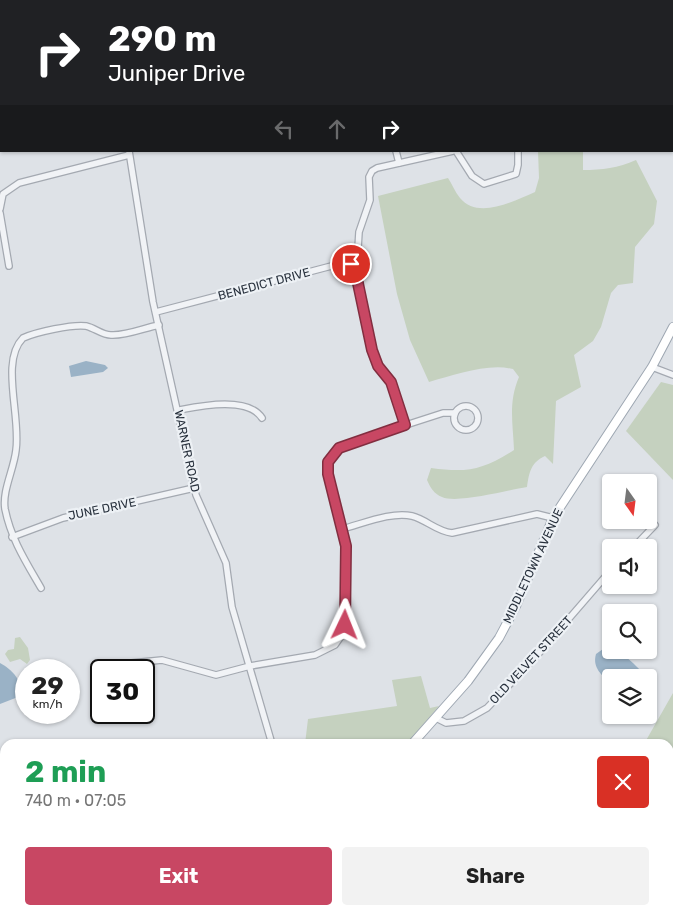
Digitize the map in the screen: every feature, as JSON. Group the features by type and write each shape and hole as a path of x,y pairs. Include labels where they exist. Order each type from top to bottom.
{"main road":[{"name":"MIDDLETOWN AVENUE","path":"417,739 476,670 502,633 553,518 652,367 673,327"}],"street":[{"path":"396,152 399,163"},
{"path":"405,425 391,382 378,366 372,350 356,274 351,264 358,248 360,232 370,200 370,174 377,168 450,152"},
{"path":"456,152 472,176 484,184 516,174 518,152"},
{"path":"9,266 2,238 0,211 4,194 19,183 129,153"},
{"name":"WARNER ROAD","path":"129,153 156,312 179,410 194,488 226,563 232,607 271,739"},
{"name":"BENEDICT DRIVE","path":"156,312 339,264 351,264"},
{"path":"6,359 16,343 37,333 85,326 112,336 159,325"},
{"path":"652,367 673,375"},
{"path":"5,388 14,423 16,449 4,507 12,537 41,588"},
{"path":"179,410 223,404 254,409 262,418"},
{"path":"155,661 162,660 216,675 250,666 321,654 339,641 346,621 346,552 327,468 331,455 344,445 443,413 454,413 462,407 473,409 478,417 476,424 471,428 460,428 454,419 454,413"},
{"name":"JUNE DRIVE","path":"12,537 63,518 194,488"},
{"path":"342,529 402,515 418,518 442,532 452,533 537,514 553,518"},
{"path":"642,539 651,529"},
{"name":"OLD VELVET STREET","path":"436,718 446,722 464,721 487,708 534,659 602,580"}],"green space":[{"path":"538,152 583,152 583,170 610,168 636,160 657,201 654,224 635,247 633,283 618,285 611,293 601,327 593,341 574,355 581,387 556,401 553,464 545,456 540,458 530,473 527,487 470,498 449,499 442,497 433,490 427,480 431,468 465,470 493,462 514,450 512,404 519,377 513,369 493,368 471,371 429,382 410,340 397,294 378,196 448,178 458,196 468,204 476,208 496,207 535,192 539,178"},
{"path":"661,382 673,385 673,480 626,431"},
{"path":"20,637 28,648 30,659 15,659 10,662 5,654 8,650 14,649 15,638"},
{"path":"421,676 430,708 439,706 411,739 306,739 308,719 397,706 392,680"},
{"path":"673,693 673,739 647,739"}],"water":[{"path":"86,361 105,365 108,368 103,372 71,377 69,366"},
{"path":"602,650 602,659 627,659 638,669 602,669 602,675 595,663 596,654"},
{"path":"0,663 15,675 15,698 0,704"}],"route":[{"path":"345,625 346,546 328,474 329,458 335,450 344,445 405,425 391,382 374,358 356,274 351,264"}]}
